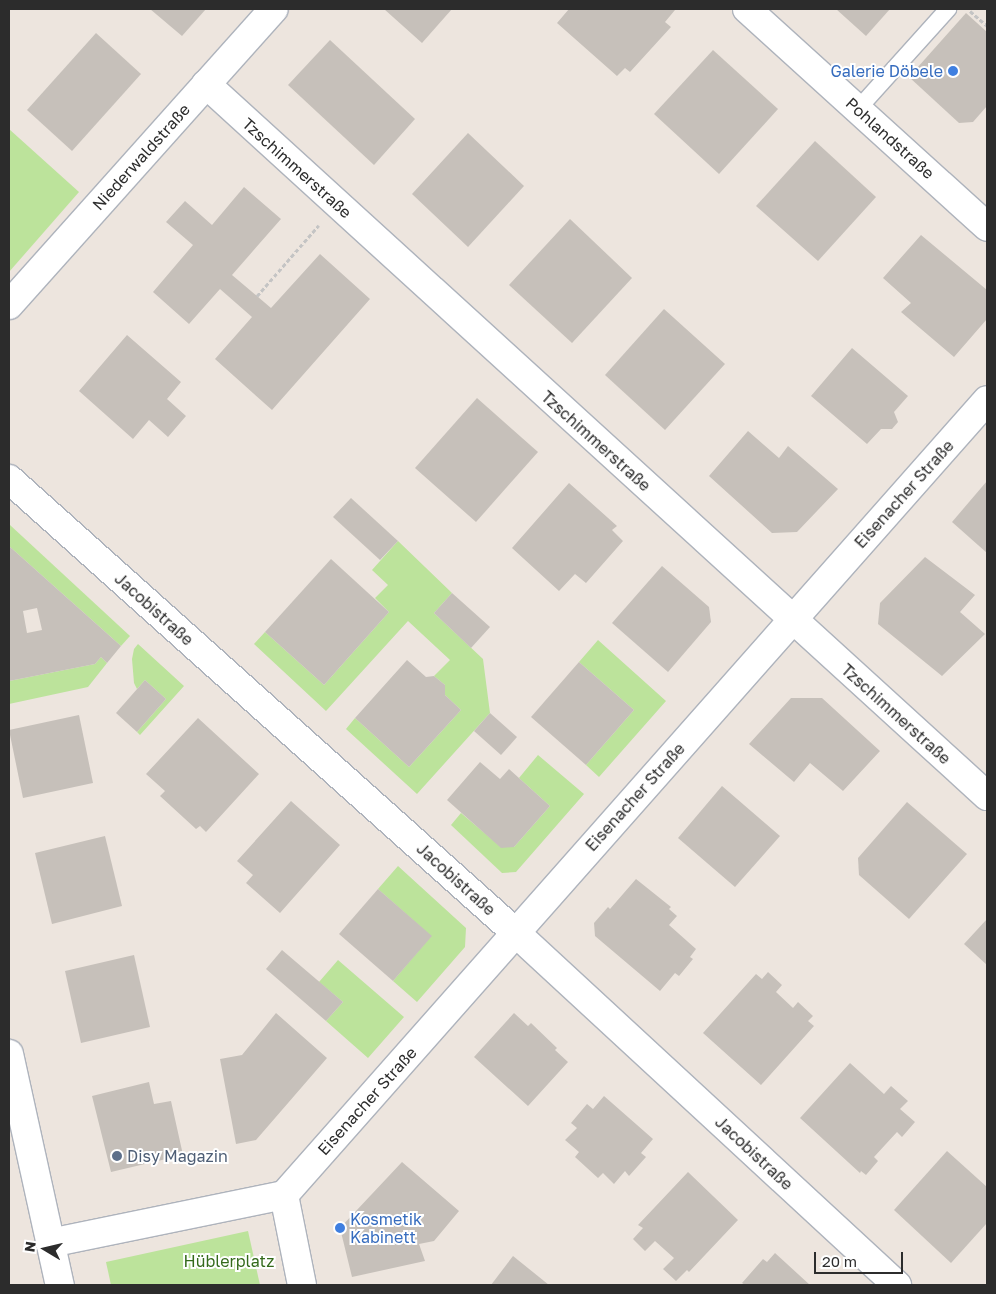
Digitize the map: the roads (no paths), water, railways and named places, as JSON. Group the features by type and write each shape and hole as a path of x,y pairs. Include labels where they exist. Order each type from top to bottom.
{"street":[{"name":"Niederwaldstraße","path":"9,306 274,9"},
{"name":"Pohlandstraße","path":"747,9 987,227"},
{"name":"Tzschimmerstraße","path":"206,84 987,796"},
{"name":"Eisenacher Straße","path":"284,1194 987,400"},
{"name":"Jacobistraße","path":"9,479 516,933 897,1285"},
{"path":"9,1054 60,1285"},
{"path":"50,1243 284,1194 302,1285"}],"lane":[{"path":"858,109 948,9"}],"place":[{"name":"Galerie Döbele","path":"953,71"},
{"name":"Disy Magazin","path":"117,1156"},
{"name":"Kosmetik Kabinett","path":"340,1228"}],"park label":[{"name":"Hüblerplatz","path":"229,1261"}]}
